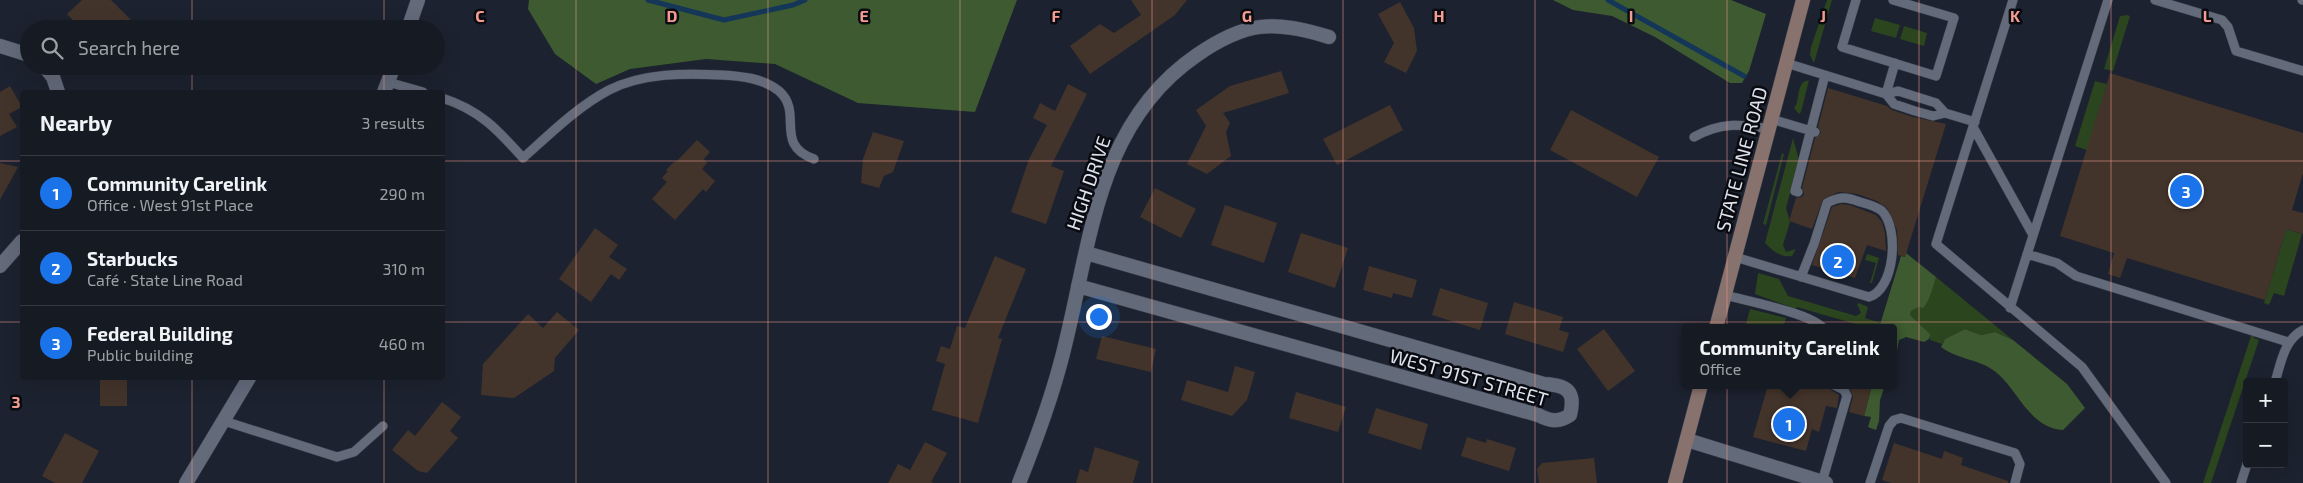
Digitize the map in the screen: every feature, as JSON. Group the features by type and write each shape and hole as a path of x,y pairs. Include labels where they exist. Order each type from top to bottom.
{"main road":[{"name":"STATE LINE ROAD","path":"1717,324 1803,0"},
{"path":"1675,483 1700,389"}],"street":[{"path":"411,20 418,0"},
{"name":"HIGH DRIVE","path":"1018,483 1042,422 1061,361 1107,173 1122,138 1147,100 1176,69 1210,46 1246,29 1282,25 1329,37"},
{"path":"0,46 20,53"},
{"path":"52,75 57,90"},
{"path":"386,87 391,75"},
{"path":"0,266 18,253"},
{"name":"WEST 91ST STREET","path":"1078,286 1538,415 1550,420 1561,421 1570,415 1573,402 1567,390 1559,385 1544,384 1086,253"},
{"path":"186,483 248,380"},
{"path":"1687,440 1824,482"}],"lane":[{"path":"1856,0 1842,47 1936,76 1954,18 1893,0"},
{"path":"2013,0 1936,244 2082,367 2166,483"},
{"path":"2010,308 2108,0"},
{"path":"2154,0 2222,20 2228,27 2236,51 2303,71"},
{"path":"1786,63 1886,94 1898,91 1936,103 1945,113 1974,124 2033,235"},
{"path":"1886,94 1895,63"},
{"path":"445,99 472,110 488,121 523,158 562,124 610,90 636,80 672,75 738,76 754,79 779,92 788,103 790,136 793,145 803,155 814,159"},
{"path":"1798,192 1795,191 1813,131 1825,75"},
{"path":"386,87 408,90"},
{"path":"1886,94 1894,104 1932,116 1945,113"},
{"path":"1694,137 1708,130 1728,124 1770,124 1813,131"},
{"path":"1735,257 1801,277 1868,297 1881,291 1892,255 1892,232 1882,211 1856,200 1842,197 1827,203 1801,277"},
{"path":"2027,254 2057,264 2076,276 2288,342"},
{"path":"1725,294 1805,317 1820,324"},
{"path":"2276,378 2288,342 2295,334 2303,330"},
{"path":"1824,482 1847,396 1842,389"},
{"path":"1870,483 1889,426 1894,420 1901,418 2015,453 2020,464 2015,483"},
{"path":"224,420 337,457 354,452 382,426"},
{"path":"2241,483 2247,468"}],"green space":[{"path":"529,0 1017,0 975,112 858,103 775,64 706,59 630,69 596,84 555,54 528,9"},
{"path":"1553,0 1731,0 1766,14 1749,71 1742,83 1730,83 1655,37 1612,16 1573,10"},
{"path":"1827,0 1832,0 1814,63 1810,55 1811,47"},
{"path":"2120,16 2130,16 2113,71 2104,69"},
{"path":"1875,18 1900,25 1896,38 1871,31"},
{"path":"1904,26 1927,33 1924,46 1900,39"},
{"path":"1809,80 1799,114 1794,108 1799,89 1803,82"},
{"path":"2095,81 2107,84 2087,150 2075,146"},
{"path":"1793,138 1799,160 1786,208 1790,222 1783,245 1786,252 1796,249 1792,256 1784,256 1771,249 1765,243"},
{"path":"1782,153 1784,154 1766,225 1763,224"},
{"path":"2286,229 2302,234 2284,296 2274,293 2269,305 2264,303"},
{"path":"1906,253 1936,277 1928,301 1923,308 1919,307 1911,311 1910,315 1930,334 1929,339 1924,342 1906,337 1899,340 1897,351 1897,324 1880,324 1901,256 1905,257"},
{"path":"1867,254 1879,258 1872,283 1870,283 1876,263 1865,260"},
{"path":"1758,273 1779,279 1788,296 1856,316 1861,313 1857,304 1859,303 1868,307 1865,318 1881,323 1855,324 1797,307 1796,309 1755,294"},
{"path":"1936,277 2013,340 1995,332 1981,335 1965,329 1945,339 1942,344 1930,340 1929,334 1910,315 1911,311 1919,307 1930,296 1931,285"},
{"path":"1750,309 1786,318 1784,324 1746,324"},
{"path":"1965,329 1981,335 1995,332 2013,340 2067,384 2085,408 2063,430 2052,428 2042,423 2033,416 2005,381 1991,368 1955,355 1941,347 1945,339"},
{"path":"2252,333 2255,334 2254,338 2259,340 2246,378 2243,378 2243,388 2211,483 2203,483"},
{"path":"1871,389 1884,389 1880,400 1879,421 1876,430 1868,427 1871,417 1864,416"}],"building":[{"path":"82,0 111,0 131,20 73,20 67,14"},
{"path":"1131,0 1187,0 1175,15 1090,74 1070,46 1100,24 1114,33 1141,15"},
{"path":"1400,2 1414,28 1417,51 1406,73 1384,62 1394,43 1378,14"},
{"path":"1281,71 1289,93 1223,113 1230,123 1226,132 1231,156 1207,174 1187,164 1206,126 1196,110 1230,86"},
{"path":"2110,73 2303,133 2303,173 2292,210 2303,213 2303,234 2286,229 2265,300 2127,258 2120,278 2108,274 2114,253 2060,236"},
{"path":"1068,84 1087,94 1051,166 1064,171 1046,224 1011,212 1029,159 1047,125 1033,118 1040,103 1055,111"},
{"path":"10,86 20,104 20,108 9,114 17,127 0,136 0,92"},
{"path":"1828,88 1887,106 1892,110 1913,117 1946,124 1905,257 1898,255 1897,230 1887,208 1877,201 1857,194 1839,192 1823,199 1812,229 1789,221 1796,198 1802,197 1804,194 1802,188 1815,138 1821,133 1818,127"},
{"path":"1390,105 1403,130 1337,165 1323,139"},
{"path":"1571,110 1659,157 1637,197 1550,150"},
{"path":"873,132 904,141 893,172 884,176 879,188 861,183 863,159"},
{"path":"697,140 710,152 704,159 707,163 702,169 715,181 706,192 703,189 675,220 652,199 667,182 662,178 668,171 666,170"},
{"path":"0,163 18,167 0,200"},
{"path":"1155,188 1196,209 1181,238 1140,217"},
{"path":"1841,204 1850,205 1876,215 1882,222 1885,233 1886,251 1867,245 1855,278 1812,265 1832,207"},
{"path":"1225,205 1277,223 1264,263 1211,245"},
{"path":"595,228 618,245 609,257 627,269 619,280 611,274 591,302 559,279"},
{"path":"1301,233 1348,248 1335,288 1288,272"},
{"path":"995,256 1026,269 998,338 1002,339 978,423 932,410 945,364 936,361 941,346 950,349 957,326 965,328"},
{"path":"1369,266 1417,280 1412,298 1393,293 1392,298 1363,290"},
{"path":"1440,288 1488,303 1480,330 1432,315"},
{"path":"1514,302 1563,317 1559,330 1569,333 1563,352 1505,334"},
{"path":"557,312 579,330 555,358 554,371 514,398 481,395 483,364 528,314 543,328"},
{"path":"1604,329 1635,371 1608,391 1577,349"},
{"path":"1102,336 1156,349 1151,372 1096,359"},
{"path":"1235,366 1255,372 1247,400 1232,416 1181,400 1187,380 1228,392"},
{"path":"100,380 127,380 127,406 100,406"},
{"path":"1767,389 1830,389 1839,395 1837,408 1826,406 1819,432 1812,429 1806,451 1753,437"},
{"path":"1850,389 1871,389 1864,416 1849,412 1853,397"},
{"path":"1296,392 1346,407 1338,432 1289,418"},
{"path":"442,402 461,417 450,431 458,438 427,473 418,471 392,450 408,430 415,436"},
{"path":"1376,408 1428,424 1421,450 1368,433"},
{"path":"65,433 99,451 82,483 55,483 42,476"},
{"path":"1467,437 1486,443 1487,439 1516,448 1509,471 1461,456"},
{"path":"925,442 947,453 931,482 934,483 888,483 898,464 910,470"},
{"path":"1894,443 1942,459 1944,451 1963,458 1961,465 2008,481 2008,483 1891,483 1882,480"},
{"path":"1095,447 1139,461 1133,483 1076,483 1080,469 1088,472"},
{"path":"1594,458 1597,483 1539,483 1537,469 1542,463"}],"waterway":[{"path":"648,0 724,20 793,5 805,0"},
{"path":"1608,0 1744,76"}],"place":[{"name":"Federal Building","path":"2186,191"},
{"name":"Starbucks","path":"1838,261"},
{"name":"Community Carelink","path":"1789,424"}]}
